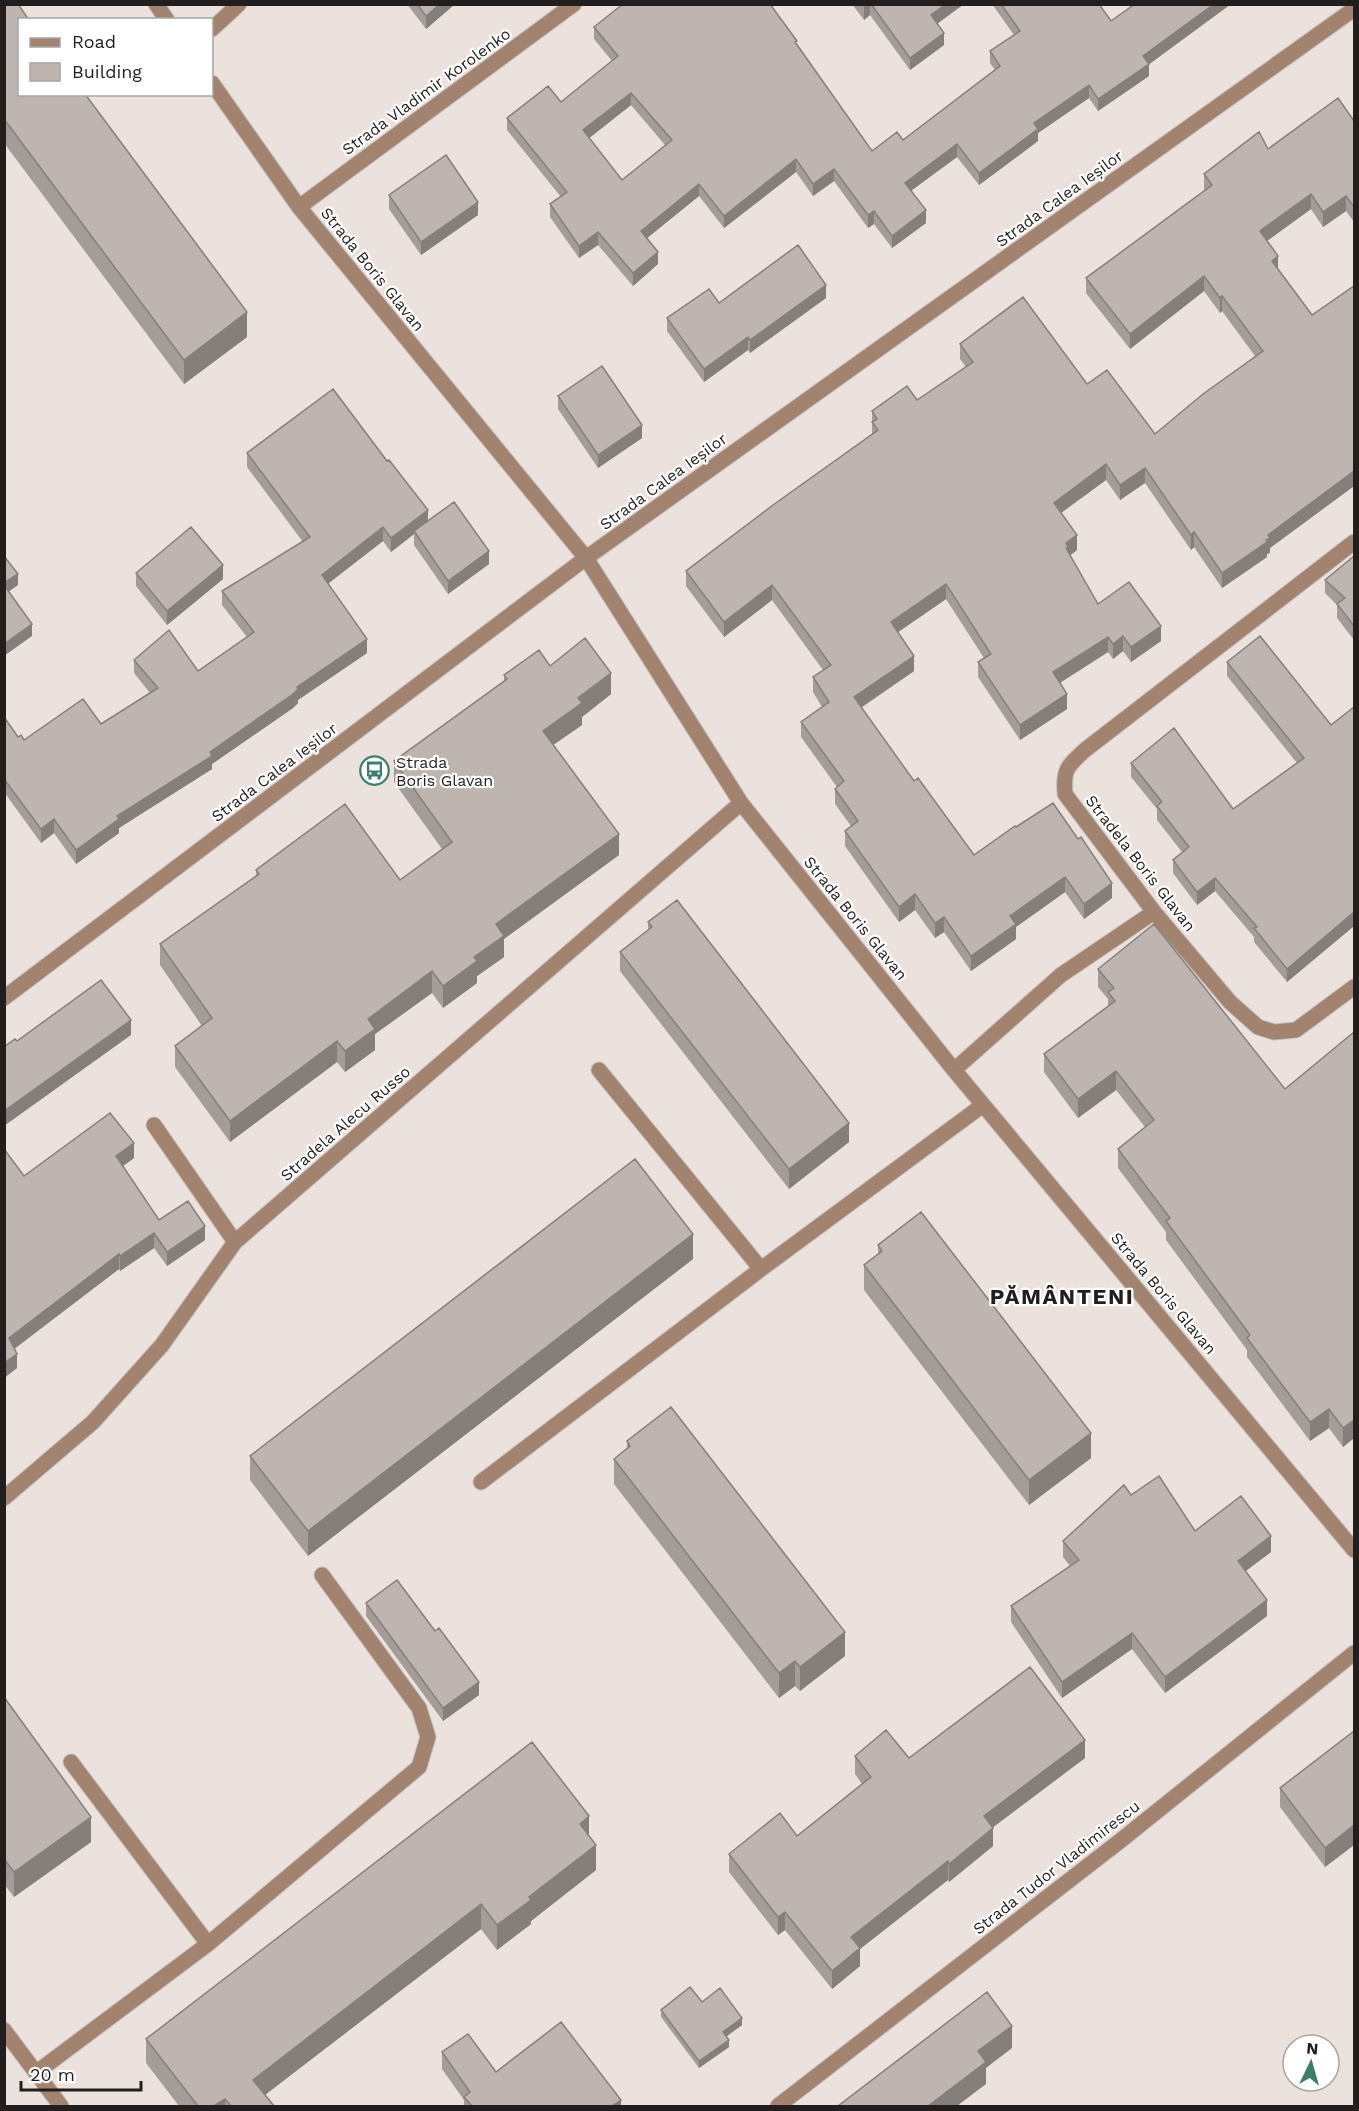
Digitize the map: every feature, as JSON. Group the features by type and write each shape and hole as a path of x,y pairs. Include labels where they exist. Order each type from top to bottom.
{"street":[{"path":"156,4 166,18"},
{"path":"213,28 239,4"},
{"name":"Strada Vladimir Korolenko","path":"299,207 574,4"},
{"name":"Strada Calea Ieșilor","path":"4,998 586,558 1354,9"},
{"name":"Strada Boris Glavan","path":"213,83 299,207 586,558 741,803 954,1070 1354,1550"},
{"name":"Stradela Boris Glavan","path":"1354,542 1085,750 1068,765 1064,778 1065,794 1154,912 1230,1002 1258,1027 1275,1032 1296,1030 1354,987"},
{"name":"Stradela Alecu Russo","path":"4,1498 93,1422 109,1405 162,1345 235,1242 741,803"},
{"path":"954,1070 1061,975 1154,912"},
{"path":"599,1070 761,1269"},
{"path":"481,1482 761,1269 983,1105"},
{"path":"154,1125 235,1242"},
{"path":"37,2072 208,1944 419,1767 428,1737 419,1708 322,1575"},
{"name":"Strada Tudor Vladimirescu","path":"778,2106 1120,1841 1354,1653"},
{"path":"71,1762 208,1944"},
{"path":"4,2030 61,2106"}],"building":[{"path":"4,4 18,4 28,18 18,18 18,96 86,96 247,312 184,360 4,119"},
{"path":"417,4 440,4 426,16"},
{"path":"623,4 770,4 872,151 897,132 903,140 1000,66 990,51 1020,31 1001,4 1099,4 1111,21 1135,4 1214,4 1143,56 1149,64 1098,99 1089,85 1034,123 1038,129 979,173 957,144 905,183 926,210 892,236 874,211 868,215 834,169 813,184 796,159 724,216 699,184 641,231 658,252 633,273 598,232 579,246 550,204 567,192 507,118 548,86 561,102 618,56 594,27","holes":["631,93 672,140 622,180 583,130"]},
{"path":"871,4 946,4 931,15 944,33 910,58"},
{"path":"1338,98 1354,121 1354,207 1346,196 1323,212 1311,194 1260,231 1278,256 1272,261 1312,315 1354,286 1354,471 1268,535 1270,538 1266,540 1267,542 1222,573 1194,532 1191,535 1145,468 1120,485 1106,464 1054,503 1077,535 1066,543 1068,547 1066,548 1098,604 1129,582 1161,626 1131,647 1123,636 1113,644 1108,637 1053,672 1067,694 1020,725 978,662 991,654 946,584 891,622 914,656 854,697 914,781 918,778 974,855 1053,803 1078,839 1081,837 1112,883 1084,904 1065,877 1010,916 1016,924 971,956 944,917 935,923 915,894 899,907 845,831 858,821 835,789 844,781 801,722 829,702 813,677 831,665 772,585 724,622 686,571 878,430 872,422 877,419 872,411 907,386 917,400 973,362 960,344 1023,297 1087,384 1107,370 1155,434 1203,394 1263,351 1204,276 1130,334 1086,278 1212,185 1204,174 1259,132 1268,149"},
{"path":"446,155 478,202 421,242 389,195"},
{"path":"798,245 826,285 750,340 748,337 704,369 667,318 709,289 719,303"},
{"path":"602,366 642,425 598,455 558,396"},
{"path":"333,389 387,461 389,460 428,510 391,538 383,527 322,575 367,639 297,687 298,689 293,694 210,752 212,756 117,816 119,819 76,850 54,819 41,829 4,779 4,717 18,737 21,735 24,740 83,699 101,724 158,688 134,660 169,630 198,671 254,632 222,591 310,537 247,453"},
{"path":"454,502 489,551 448,581 414,531"},
{"path":"191,527 223,565 167,611 136,573"},
{"path":"4,556 18,574 4,583"},
{"path":"1354,556 1354,626 1337,604 1345,598 1325,580"},
{"path":"4,585 32,624 4,644"},
{"path":"1260,636 1331,725 1354,707 1354,912 1287,969 1254,928 1257,927 1215,878 1197,892 1173,860 1189,847 1157,806 1162,802 1131,763 1174,728 1233,809 1304,758 1227,662"},
{"path":"585,638 611,673 578,698 582,703 543,731 619,834 496,924 504,936 474,957 477,961 443,986 432,971 368,1019 375,1029 345,1051 337,1041 230,1121 175,1046 212,1018 160,944 259,874 256,870 345,804 400,880 452,842 394,761 507,679 504,675 539,650 550,666"},
{"path":"677,900 849,1123 789,1169 620,952 652,927 648,922"},
{"path":"1154,924 1285,1089 1354,1032 1354,1420 1343,1428 1329,1409 1310,1422 1247,1338 1250,1335 1166,1221 1170,1218 1118,1149 1154,1120 1116,1071 1078,1099 1044,1054 1115,1001 1108,992 1114,988 1098,969"},
{"path":"101,980 131,1020 4,1111 4,1047 15,1039 17,1041"},
{"path":"110,1113 134,1143 116,1156 159,1220 188,1201 205,1226 167,1252 154,1233 120,1256 119,1254 9,1338 17,1354 4,1363 4,1149 24,1176"},
{"path":"635,1159 693,1234 308,1531 250,1456"},
{"path":"921,1212 1091,1433 1029,1480 864,1265 882,1251 878,1245"},
{"path":"671,1407 845,1632 800,1667 795,1661 779,1673 614,1459 630,1446 627,1441"},
{"path":"1159,1476 1195,1531 1241,1496 1271,1536 1238,1561 1267,1600 1165,1677 1132,1633 1062,1682 1011,1606 1079,1560 1063,1541 1124,1485 1131,1495"},
{"path":"397,1580 435,1631 439,1628 479,1682 443,1708 366,1603"},
{"path":"1030,1667 1085,1740 984,1816 993,1828 851,1937 860,1948 832,1971 785,1912 778,1917 729,1854 780,1813 797,1836 871,1777 855,1756 886,1730 909,1758"},
{"path":"4,1697 91,1817 14,1872 4,1859"},
{"path":"1354,1731 1354,1825 1325,1848 1280,1788"},
{"path":"532,1742 589,1816 580,1824 596,1845 529,1897 531,1900 497,1925 481,1904 253,2080 274,2106 231,2106 225,2099 214,2106 198,2106 146,2039"},
{"path":"690,1987 702,2002 720,1988 742,2018 723,2032 729,2040 699,2061 661,2010"},
{"path":"987,1992 1012,2026 978,2051 986,2062 928,2106 838,2106"},
{"path":"561,2022 621,2100 612,2106 472,2106 464,2097 470,2092 442,2052 468,2034 496,2072"}],"place":[{"name":"Strada Boris Glavan","path":"375,771"}],"district":[{"name":"PĂMÂNTENI","path":"1062,1296"}]}
